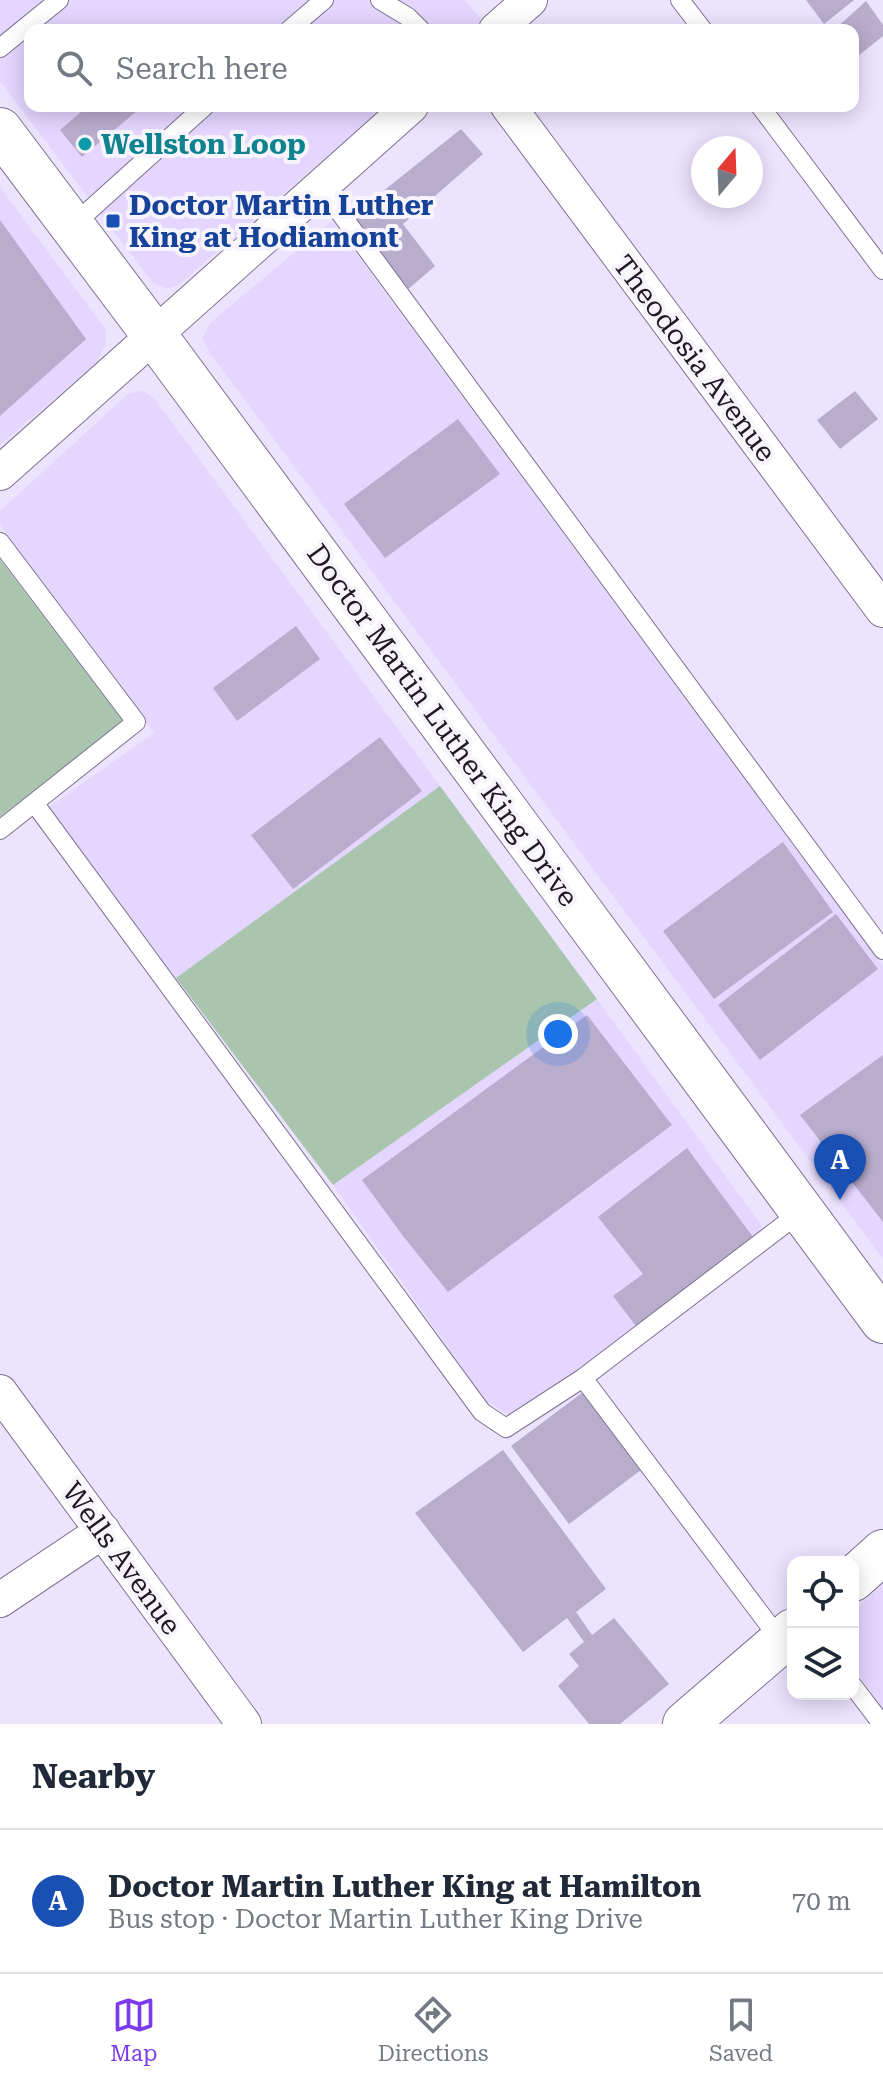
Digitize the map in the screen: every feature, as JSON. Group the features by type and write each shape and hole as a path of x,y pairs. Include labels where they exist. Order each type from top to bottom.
{"main road":[{"name":"Doctor Martin Luther King Drive","path":"4,143 72,226 155,336 883,1321"},
{"path":"859,1574 883,1552"},
{"path":"685,1724 787,1636"}],"street":[{"path":"503,24 530,0"},
{"path":"0,473 404,112"},
{"name":"Theodosia Avenue","path":"512,112 883,610"},
{"name":"Wells Avenue","path":"0,1392 244,1724"},
{"path":"0,1600 103,1531"}],"lane":[{"path":"30,24 59,0"},
{"path":"296,24 324,0"},
{"path":"380,0 415,24"},
{"path":"680,0 698,24"},
{"path":"0,48 24,28"},
{"path":"72,226 198,112"},
{"path":"764,112 883,270"},
{"path":"321,187 883,950"},
{"path":"0,542 136,722 0,830"},
{"path":"35,804 482,1412 506,1428 583,1378 802,1211"},
{"path":"583,1378 787,1636"},
{"path":"859,1694 882,1724"}],"shaded area":[{"path":"0,0 464,0 482,20 478,24 24,24 24,112 377,112 179,285 167,289 152,282 0,81"},
{"path":"0,187 106,330 106,344 97,362 0,445"},
{"path":"332,221 883,966 883,1259 202,339 210,323"},
{"path":"143,391 154,398 440,786 176,978 49,807 154,733 0,525 0,511 129,393"},
{"path":"597,999 764,1229 574,1372 509,1415 487,1402 333,1185"},
{"path":"883,1584 883,1708 859,1675 859,1606"}],"green space":[{"path":"0,559 123,721 0,817"},
{"path":"440,786 597,999 333,1185 176,978"}],"building":[{"path":"806,0 854,0 824,24"},
{"path":"866,1 883,25 883,36 859,55 859,24 841,24"},
{"name":"Wellston Loop","path":"81,112 136,112 82,157 60,130"},
{"path":"461,129 483,154 403,224 435,266 406,291 352,216"},
{"path":"0,220 86,339 0,416"},
{"path":"855,391 878,419 840,449 817,420"},
{"path":"458,419 500,474 385,558 344,504"},
{"path":"296,626 320,659 237,721 213,688"},
{"path":"380,737 422,791 293,889 251,835"},
{"path":"783,842 833,912 714,999 663,931"},
{"path":"836,914 878,969 760,1060 718,1005"},
{"path":"587,1015 672,1125 448,1292 362,1180"},
{"path":"883,1055 883,1222 800,1115"},
{"path":"687,1148 753,1237 636,1326 613,1296 643,1274 598,1217"},
{"path":"586,1390 645,1467 569,1524 511,1446"},
{"path":"503,1450 606,1589 576,1612 592,1635 614,1618 669,1684 620,1724 589,1724 558,1686 579,1666 569,1654 584,1642 567,1618 523,1652 415,1513"}],"place":[{"name":"Wellston Loop","path":"85,144"},
{"name":"Doctor Martin Luther King at Hodiamont","path":"113,221"},
{"name":"Doctor Martin Luther King at Hamilton","path":"840,1200"}]}
